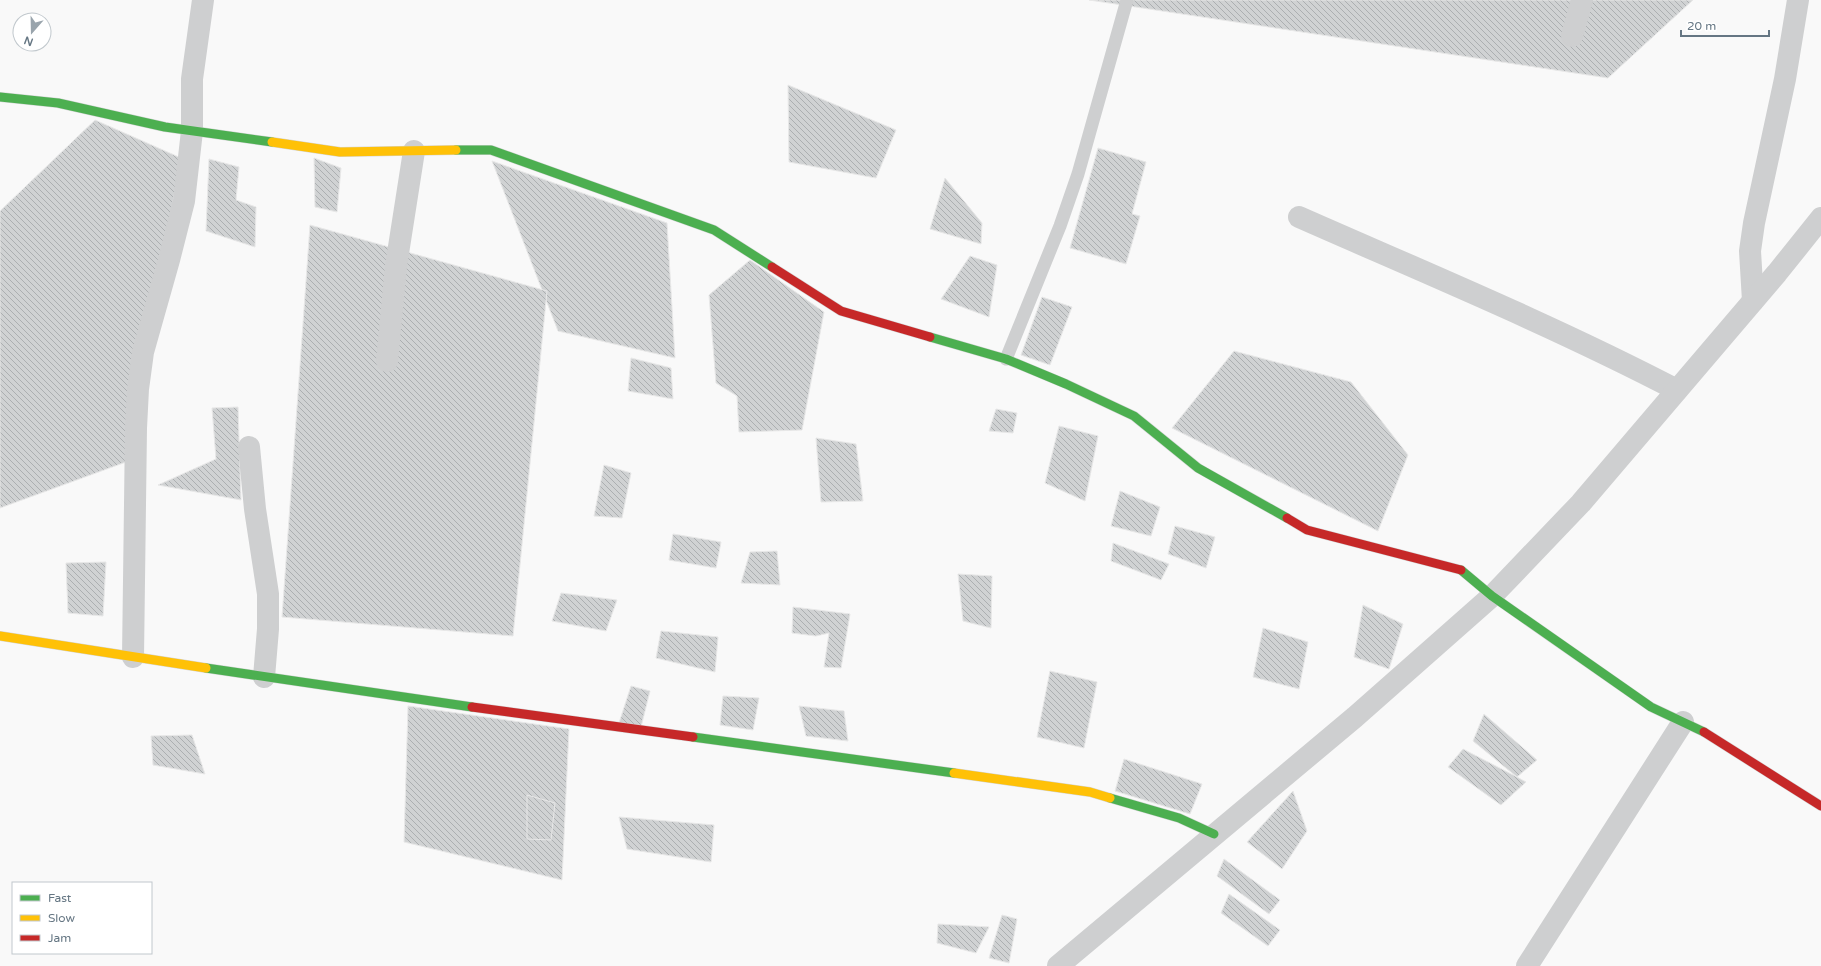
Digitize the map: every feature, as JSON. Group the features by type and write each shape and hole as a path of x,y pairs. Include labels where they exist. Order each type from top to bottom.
{"street":[{"path":"133,657 136,428 138,389 143,352 184,201 192,131 192,79 203,0"},
{"path":"1572,36 1582,0"},
{"path":"1753,301 1750,251 1754,223 1785,79 1798,0"},
{"path":"0,97 58,103 165,127 340,152 491,150 714,230 840,311 1006,359 1066,384 1134,416 1198,468 1307,530 1462,570 1492,596 1651,707 1708,734 1821,806"},
{"path":"387,361 396,266 414,151"},
{"path":"1300,217 1540,323 1621,361 1677,390"},
{"path":"1058,966 1355,717 1492,596 1580,503 1753,301 1821,218"},
{"path":"249,447 255,509 268,594 268,629 264,677"},
{"path":"0,636 264,677 1090,792 1179,818 1214,834"},
{"path":"1527,966 1683,722"}],"lane":[{"path":"1006,359 1060,226 1078,174 1128,0"}],"building":[{"path":"1089,0 1693,0 1608,78"},
{"path":"788,85 896,130 876,178 789,162"},
{"path":"95,120 181,158 126,462 0,508 0,211"},
{"path":"1098,148 1146,162 1132,214 1140,216 1126,264 1070,248"},
{"path":"314,158 341,168 337,212 315,207"},
{"path":"209,159 239,167 236,200 256,207 255,247 206,231"},
{"path":"492,161 667,223 675,358 558,331"},
{"path":"945,178 982,223 981,244 930,229"},
{"path":"310,225 547,291 513,636 282,617"},
{"path":"970,256 997,265 989,317 941,299"},
{"path":"750,260 824,312 802,430 739,432 737,396 716,383 709,295"},
{"path":"1042,297 1072,307 1050,365 1021,355"},
{"path":"1234,351 1351,382 1408,455 1378,531 1172,428"},
{"path":"631,358 671,368 673,399 628,391"},
{"path":"238,407 241,500 158,485 216,459 212,408"},
{"path":"996,409 1017,413 1013,433 989,431"},
{"path":"1059,426 1098,436 1085,501 1045,483"},
{"path":"816,438 856,444 863,501 821,502"},
{"path":"604,465 631,473 622,518 594,516"},
{"path":"1120,491 1160,507 1151,536 1111,526"},
{"path":"1175,526 1215,537 1206,568 1168,554"},
{"path":"673,534 721,542 716,568 669,560"},
{"path":"1113,543 1169,564 1161,580 1111,561"},
{"path":"777,551 780,585 741,583 750,552"},
{"path":"106,562 103,616 68,613 66,563"},
{"path":"958,574 992,576 991,628 963,621"},
{"path":"561,593 617,600 606,631 552,621"},
{"path":"1363,605 1403,624 1389,669 1354,657"},
{"path":"793,607 850,614 841,668 824,667 829,633 816,636 792,633"},
{"path":"1263,628 1308,642 1299,689 1253,677"},
{"path":"661,631 718,637 715,672 656,658"},
{"path":"1050,671 1097,682 1084,748 1037,737"},
{"path":"631,686 650,691 640,731 617,729"},
{"path":"723,696 759,698 753,730 720,725"},
{"path":"408,706 569,729 562,880 404,842"},
{"path":"799,706 844,711 848,741 806,736"},
{"path":"1484,714 1537,760 1517,777 1473,741"},
{"path":"192,735 205,774 153,765 151,736"},
{"path":"1463,749 1526,782 1501,805 1448,767"},
{"path":"1124,759 1202,784 1190,814 1115,791"},
{"path":"1293,791 1307,831 1282,869 1247,842"},
{"path":"527,795 555,803 551,840 527,839"},
{"path":"619,817 714,825 711,862 627,849"},
{"path":"1224,859 1280,900 1269,914 1217,876"},
{"path":"1229,894 1280,930 1268,946 1221,913"},
{"path":"1002,915 1017,919 1009,963 989,958"},
{"path":"938,924 989,927 976,953 937,943"}],"traffic: fast":[{"path":"0,97 58,103 165,127 272,142"},
{"path":"456,150 491,150 714,230 772,267"},
{"path":"930,337 1006,359 1066,384 1134,416 1198,468 1287,518"},
{"path":"1461,570 1492,596 1651,707 1704,732"},
{"path":"206,668 472,707"},
{"path":"693,737 954,773"},
{"path":"1110,798 1179,818 1214,834"}],"traffic: slow":[{"path":"272,142 340,152 456,150"},
{"path":"0,636 206,668"},
{"path":"954,773 1090,792 1110,798"}],"traffic: jam":[{"path":"772,267 841,311 930,337"},
{"path":"1287,518 1307,530 1461,570"},
{"path":"472,707 693,737"},
{"path":"1704,732 1821,806"}]}
